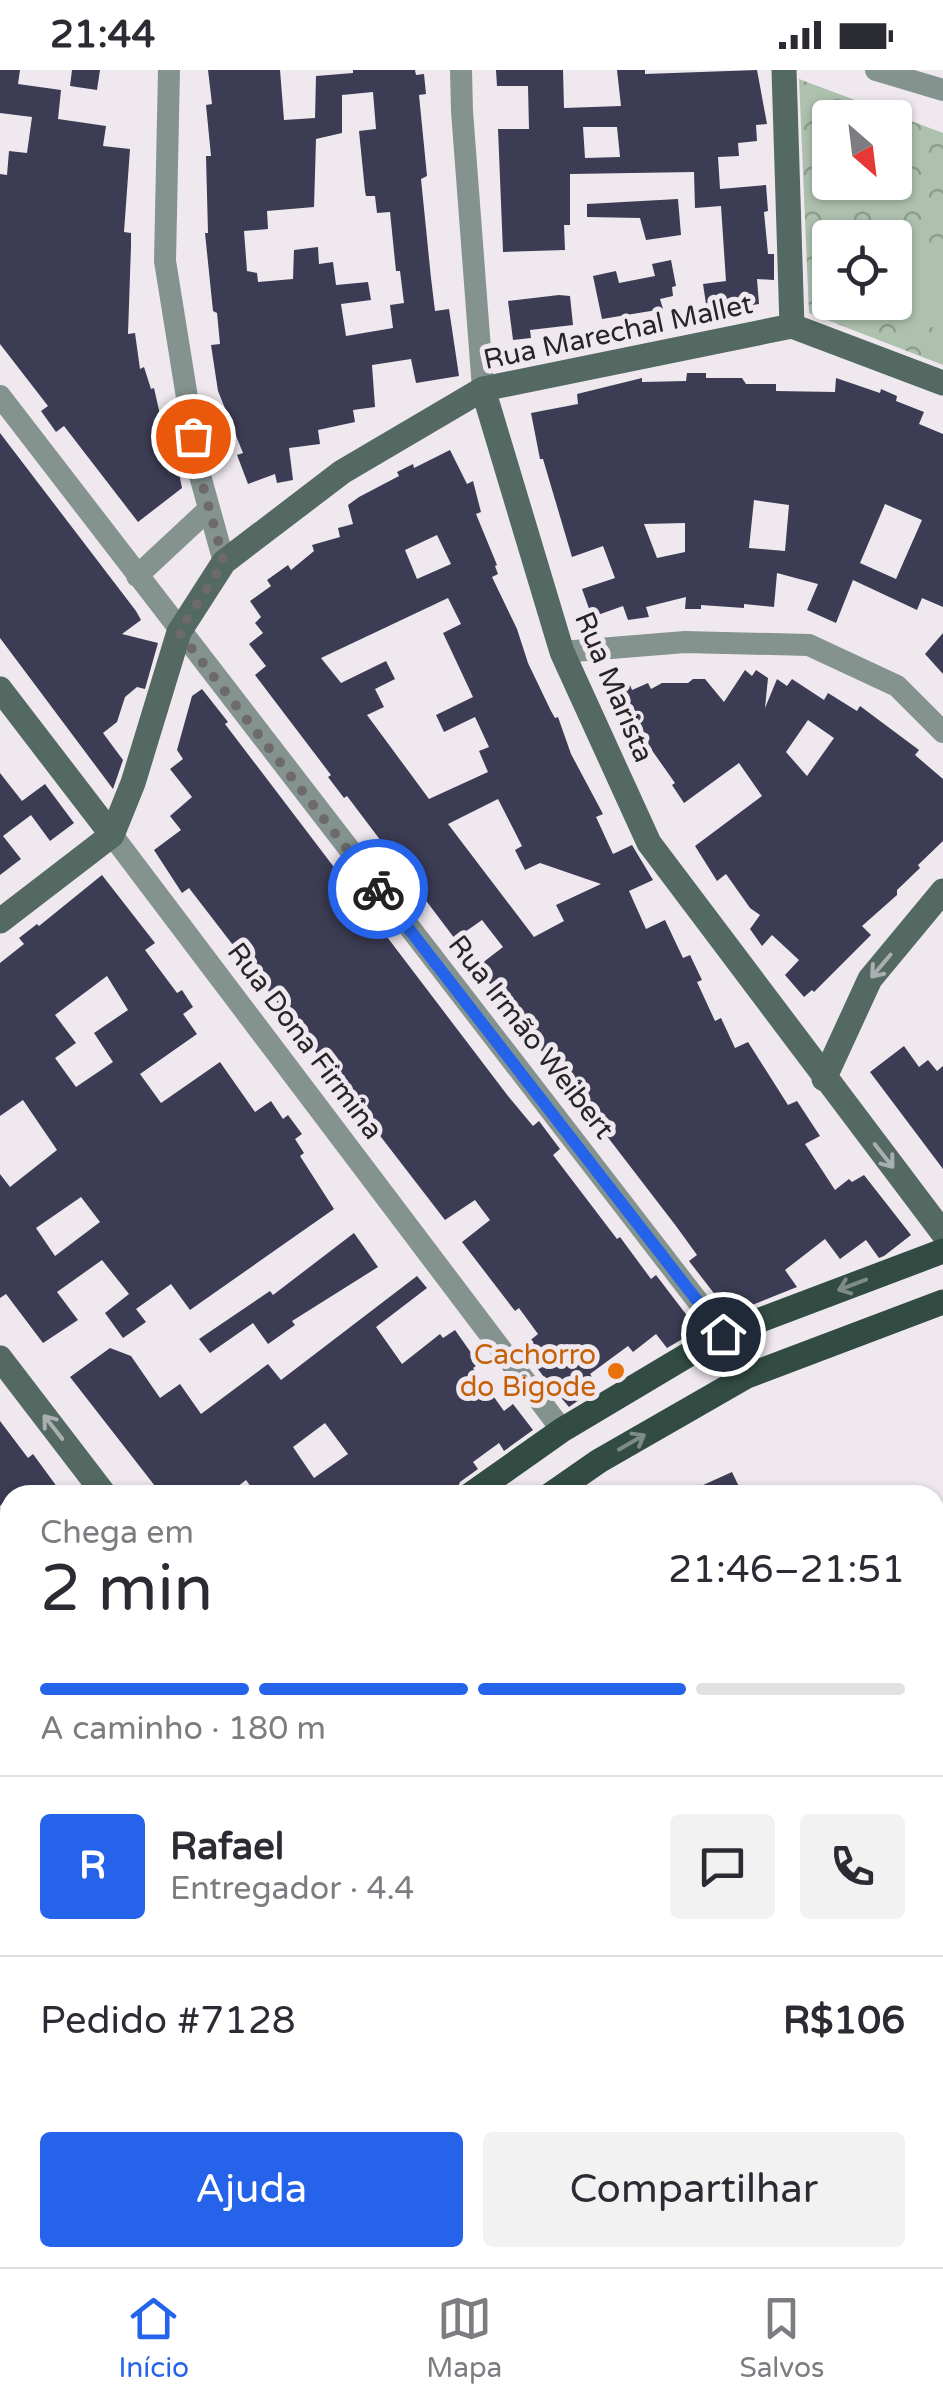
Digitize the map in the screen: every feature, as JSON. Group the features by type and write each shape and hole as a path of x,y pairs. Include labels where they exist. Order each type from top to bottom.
{"main road":[{"path":"484,1485 562,1430 723,1334 943,1250"},
{"path":"564,1485 598,1460 747,1376 943,1302"}],"street":[{"path":"169,70 165,261 199,472 224,562"},
{"name":"Rua Marista","path":"462,70 483,389 562,652 649,843 943,1233"},
{"path":"784,70 792,326"},
{"path":"876,70 943,90"},
{"name":"Rua Marechal Mallet","path":"112,835 134,783 179,632 224,562 342,472 483,389 792,326 943,383"},
{"name":"Rua Irmão Weibert","path":"0,396 723,1334"},
{"path":"137,576 209,509"},
{"path":"562,652 685,642 809,645 897,686 943,732"},
{"name":"Rua Dona Firmina","path":"0,689 562,1430"},
{"path":"0,921 112,835"},
{"path":"824,1079 870,979 943,891"},
{"path":"0,1358 97,1485"}],"green space":[{"path":"799,79 855,100 812,100 812,200 912,200 912,121 943,133 943,365 827,320 912,320 912,220 812,220 812,314"},
{"path":"912,253 943,264 943,331 912,320"}],"building":[{"path":"0,70 20,70 18,84 61,90 58,119 106,126 103,146 130,149 124,232 131,233 128,334 135,333 140,369 144,367 151,389 154,388 161,419 168,418 182,488 138,522 64,426 56,432 41,411 48,406 0,344 0,174 7,175 9,151 27,153 32,117 0,113"},
{"path":"72,70 100,70 97,90 70,86"},
{"path":"208,70 280,70 284,120 315,118 316,76 353,70 415,70 416,75 424,74 426,94 419,95 427,176 421,179 431,278 435,311 449,309 459,376 416,383 411,359 372,365 375,407 353,410 355,422 318,430 320,444 289,448 293,480 277,483 275,474 248,484 237,455 243,453 218,391 211,345 220,344 205,233 206,156 211,156 206,105 212,104","holes":["373,92 376,129 359,131 365,191 366,196 375,196 377,213 390,212 396,271 400,271 404,303 390,305 393,328 346,336 341,304 371,300 368,282 336,285 333,262 319,264 318,247 294,250 293,279 258,282 257,273 247,271 244,231 268,229 267,211 314,207 316,139 342,133 342,95"]},
{"path":"496,70 563,70 564,108 621,106 617,70 645,70 645,74 757,70 767,124 756,125 757,141 738,143 739,156 718,157 720,189 766,185 768,211 764,212 768,254 774,254 774,280 757,279 759,304 713,311 712,304 706,304 703,284 726,281 721,206 695,208 694,172 570,174 570,225 564,225 565,250 503,252 498,129 529,129 528,86 497,86","holes":["583,127 617,127 620,157 585,158"]},
{"path":"678,199 681,235 646,240 640,218 587,217 587,204"},
{"path":"671,260 676,286 672,287 673,296 660,299 663,309 602,319 593,276 616,271 619,283 655,276 652,264"},
{"path":"570,296 573,325 530,330 531,338 513,340 508,301"},
{"path":"687,373 706,373 706,378 742,378 746,384 776,384 776,391 835,392 836,378 880,393 881,389 897,396 896,401 924,412 919,424 943,434 943,607 922,598 917,610 853,580 836,623 807,610 818,584 777,573 774,607 744,604 744,608 701,605 701,609 685,609 686,597 646,607 649,617 628,620 623,606 592,617 582,589 615,578 603,546 572,557 540,459 531,413 578,404 577,394 642,378 642,382 686,381","holes":["754,500 789,505 785,551 749,548","885,504 922,520 896,579 860,563","685,523 685,552 657,558 644,524"]},
{"path":"0,433 136,611 141,620 122,634 158,643 145,689 137,687 125,697 117,722 103,733 123,760 113,789 0,638"},
{"path":"450,450 467,484 473,481 481,512 476,514 497,565 498,574 492,577 528,663 603,814 596,817 613,854 632,845 653,880 629,891 646,929 665,920 683,958 690,955 702,980 697,982 715,1021 721,1018 735,1048 748,1042 788,1105 797,1101 820,1136 805,1144 835,1190 849,1179 852,1182 864,1175 911,1235 884,1256 879,1258 866,1240 840,1259 825,1239 785,1270 797,1287 730,1314 689,1261 697,1255 676,1226 477,967 503,947 482,920 455,939 347,796 344,798 328,777 331,775 255,675 266,666 249,644 263,633 255,623 261,617 250,601 271,586 267,580 288,565 291,570 314,551 312,545 340,537 338,528 353,524 348,505 399,476 397,472 413,464 414,468","holes":["437,535 451,564 417,579 405,550","448,598 461,624 443,633 473,697 436,715 444,732 475,717 489,747 479,751 488,772 429,799 367,715 384,707 375,689 395,679 386,661 341,683 321,658","498,799 522,846 515,850 525,870 540,863 601,884 556,905 564,921 534,937 448,824"]},
{"path":"943,633 943,674 925,654"},
{"path":"745,670 752,676 756,670 768,678 765,708 777,679 787,686 792,679 824,700 828,693 857,711 860,706 919,750 915,755 943,779 943,841 918,865 920,868 897,890 897,895 862,926 871,935 814,992 804,997 785,975 799,960 772,935 762,946 750,929 760,915 750,908 726,874 717,881 695,846 762,796 739,763 684,803 672,785 675,783 636,733 616,691 630,685 632,690 648,683 651,689 662,683 705,679 724,702","holes":["808,720 834,738 807,776 786,752"]},
{"path":"202,689 508,1096 533,1126 539,1121 560,1149 553,1155 617,1239 620,1237 651,1279 656,1275 698,1330 667,1348 656,1334 633,1352 628,1346 590,1374 599,1386 569,1407 547,1381 524,1351 538,1334 519,1308 515,1311 462,1242 490,1220 475,1200 445,1220 189,888 182,893 154,850 181,830 170,816 192,797 170,769 183,759 177,750 192,696"},
{"path":"0,773 22,801 45,784 74,823 50,841 31,815 3,836 21,859 0,875"},
{"path":"102,875 155,943 145,950 177,993 182,990 193,1007 183,1014 197,1034 140,1074 161,1103 220,1062 255,1112 271,1101 283,1119 288,1115 302,1134 295,1139 304,1153 300,1156 334,1209 190,1310 171,1284 136,1309 146,1322 123,1338 105,1313 129,1294 102,1260 57,1292 78,1320 43,1343 6,1294 0,1298 0,1174 10,1187 57,1150 23,1100 0,1116 0,963 24,944 19,938","holes":["107,976 128,1010 94,1033 113,1062 76,1087 55,1058 76,1043 55,1015","81,1197 100,1222 55,1256 36,1228"]},
{"path":"904,1046 919,1067 928,1060 937,1071 943,1066 943,1169 870,1072"},
{"path":"354,1233 378,1267 292,1321 295,1325 268,1344 253,1323 210,1353 199,1339 270,1291 273,1295"},
{"path":"417,1276 427,1288 376,1327 402,1364 440,1334 443,1338 455,1330 479,1364 473,1368 504,1411 513,1404 533,1430 504,1451 499,1443 473,1462 478,1469 459,1485 250,1485 246,1480 240,1485 154,1485 70,1377 110,1348 131,1356 160,1398 180,1384 201,1414 268,1364 281,1380","holes":["325,1423 348,1454 314,1478 293,1447"]},
{"path":"0,1421 28,1458 33,1454 56,1485 0,1485"},
{"path":"732,1472 738,1485 703,1485"}],"way so far":[{"path":"193,436 224,562 179,632 378,889"}],"place":[{"name":"Cachorro do Bigode","path":"616,1371"}],"route":[{"path":"378,889 723,1334"}]}
